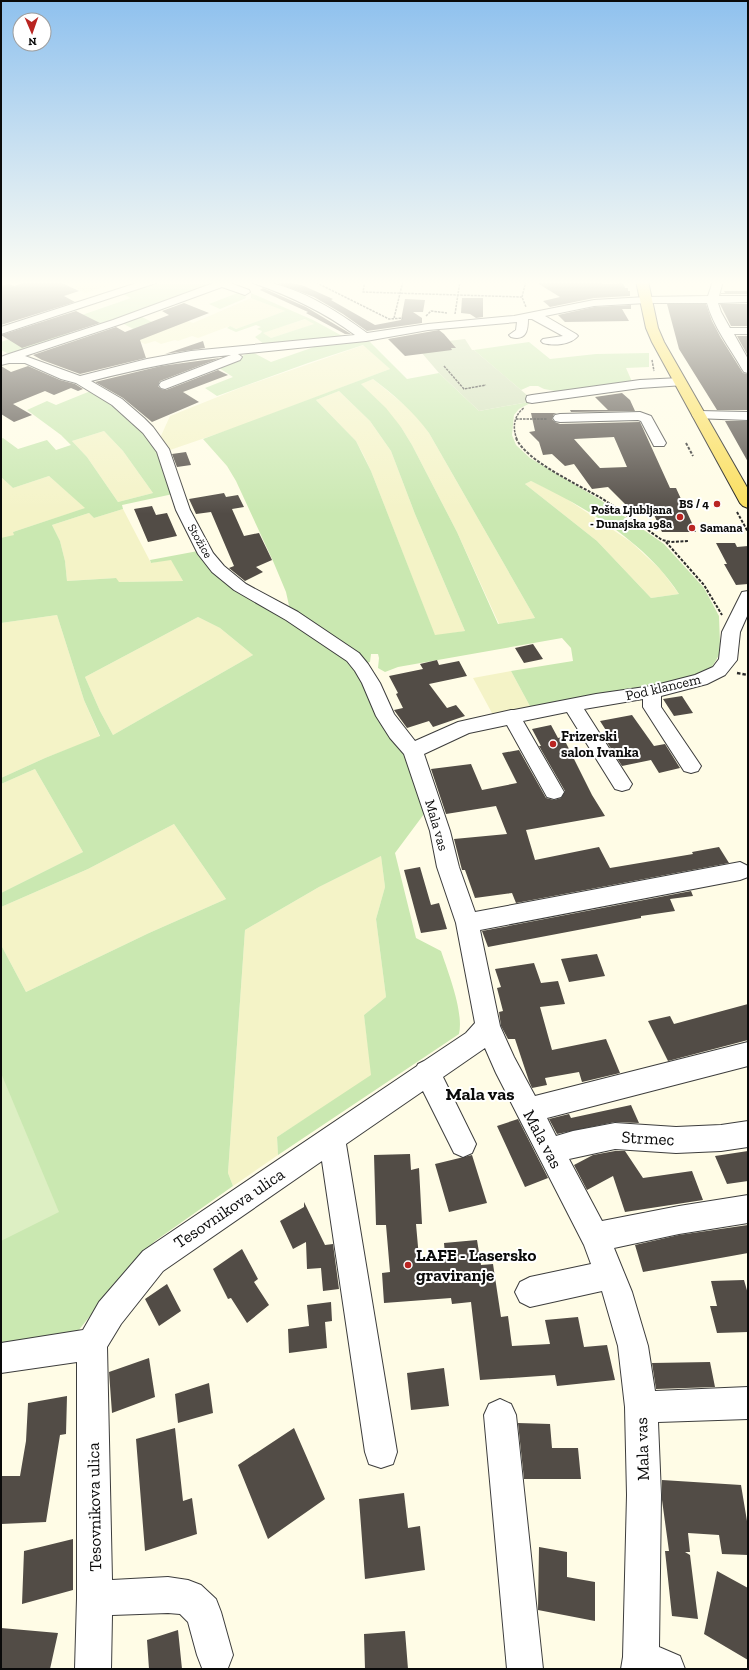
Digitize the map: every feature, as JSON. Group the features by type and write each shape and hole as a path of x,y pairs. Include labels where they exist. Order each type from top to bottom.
{"main road":[{"path":"668,359 748,503"}],"street":[{"path":"80,380 169,359"},
{"path":"165,385 197,374 233,359"},
{"path":"742,359 748,369"},
{"name":"Stožice","path":"5,360 28,360 65,376 80,380 117,402 148,430 164,452 183,510 206,554 218,569 240,587 292,616 353,657 371,683 385,716 397,733 413,751"},
{"path":"537,399 640,384 680,382"},
{"path":"699,415 748,416"},
{"path":"560,418 640,416 646,419 659,443"},
{"name":"Pod klancem","path":"413,751 465,727 511,716 652,692 700,680 719,670 728,660 731,632 748,596"},
{"path":"652,692 652,707 691,766"},
{"path":"572,705 622,784"},
{"path":"511,716 554,792"},
{"name":"Mala vas","path":"413,751 440,831 448,867 467,923 488,1026 505,1065 595,1236 610,1274 633,1346 641,1406 649,1665"},
{"path":"467,923 740,871"},
{"name":"Tesovnikova ulica","path":"93,1669 95,1598 92,1344 110,1313 153,1261 427,1072 475,1041 488,1026"},
{"path":"528,1110 748,1054"},
{"path":"427,1072 463,1144"},
{"name":"Strmec","path":"550,1152 573,1144 615,1136 676,1140 720,1138 748,1134"},
{"path":"332,1138 381,1452"},
{"path":"595,1236 748,1209"},
{"path":"530,1292 610,1274"},
{"path":"1,1358 92,1344"},
{"path":"641,1406 748,1403"},
{"path":"500,1415 525,1669"},
{"path":"95,1598 168,1595 188,1598 203,1612 215,1655"}],"path":[{"path":"444,366 464,389 486,385"},
{"path":"537,399 542,400 528,405 520,411 515,419 514,426 517,440 532,457 602,498 666,542 704,584 731,632"},
{"path":"515,419 560,418"},
{"path":"686,443 693,456"},
{"path":"666,542 688,541"}],"green space":[{"path":"234,359 265,359 271,362 280,359 320,359 217,396 205,388 233,377 216,366"},
{"path":"324,359 379,359 390,369 237,427 170,450 160,438 170,416 245,386"},
{"path":"379,359 387,359 407,379 439,373 479,411 534,401 519,409 514,415 512,435 516,445 530,458 599,499 664,544 704,588 719,616 719,655 712,667 682,681 531,708 511,671 573,661 571,648 562,638 398,667 385,672 378,668 378,654 371,654 370,662 365,663 290,610 286,592 236,481 227,466 203,439 390,369","holes":["373,379 403,404 429,433 535,618 498,624 457,532 412,445 401,427 386,408 361,384","339,391 370,421 391,451 415,514 465,631 435,635 371,471 356,441 316,400","531,481 593,514 632,542 650,558 679,594 651,598 597,541 525,484"]},
{"path":"427,359 485,359 534,401 479,411 439,373"},
{"path":"484,359 649,359 649,367 626,368 633,384 560,394 538,386 530,386 521,390"},
{"path":"373,379 407,407 419,419 429,433 535,618 499,624 457,532 412,445 401,427 360,383"},
{"path":"93,390 130,417 159,453 173,494 122,505 123,509 94,518 89,513 52,525 60,541 65,561 67,581 116,578 119,582 183,581 171,560 151,563 150,560 198,551 253,598 350,661 414,769 427,810 395,853 416,938 441,951 454,992 460,1025 459,1034 278,1155 277,1137 371,1075 364,1015 386,997 376,919 385,887 381,856 319,887 245,930 228,1173 233,1186 155,1241 110,1291 74,1336 1,1348 1,945 26,992 149,933 226,899 174,824 88,869 1,907 1,893 83,852 35,769 1,784 1,778 45,758 100,736 84,700 57,615 1,623 1,538 14,535 13,532 85,508 49,476 13,488 1,477 1,439 3,438 18,449 47,440 56,450 71,445 61,435 27,410 47,401 56,405","holes":["104,431 123,451 153,493 118,502 87,457 72,441","198,617 220,628 253,655 113,735 100,711 85,677"]},
{"path":"339,391 370,421 391,451 415,514 465,631 435,636 363,454 356,441 316,400"},
{"path":"104,431 123,451 153,493 118,502 87,457 72,441"},
{"path":"49,476 86,508 13,532 15,535 2,539 1,477 13,488"},
{"path":"531,481 561,495 631,542 661,570 679,594 651,598 597,541 525,484"},
{"path":"123,509 151,563 171,559 183,581 118,582 115,578 67,581 65,561 60,541 52,525 89,513 94,518"},
{"path":"57,615 84,700 100,737 45,758 1,778 1,623"},
{"path":"198,617 220,628 253,655 113,735 100,711 85,677"},
{"path":"511,671 531,708 493,715 473,678"},
{"path":"35,769 83,852 1,893 1,784"},
{"path":"174,824 226,899 149,933 26,992 1,945 1,907 88,869"},
{"path":"381,856 385,887 376,919 386,997 364,1015 372,1076 277,1137 278,1155 233,1186 228,1173 245,930 319,887"},
{"path":"1,1073 59,1212 1,1241"}],"building":[{"path":"40,359 142,359 80,374"},
{"path":"218,359 160,381 158,386 161,389 166,390 218,370 228,375 183,392 199,402 152,422 123,398 95,382 161,366"},
{"path":"685,359 734,359 743,373 748,374 748,410 717,410"},
{"path":"1,366 11,372 28,366 60,380 75,384 83,389 78,391 71,388 54,395 45,391 13,404 32,415 14,422 1,414"},
{"path":"622,393 630,400 635,411 571,412 570,410 608,410 595,397"},
{"path":"531,413 557,413 554,414 552,419 560,424 640,422 670,488 676,488 696,532 662,532 650,506 627,506 608,487 592,489 574,464 565,466 552,454 543,455 539,442 529,432 535,431","holes":["614,437 627,467 600,468 574,439"]},
{"path":"725,421 748,421 748,462"},
{"path":"186,452 191,465 177,467 172,454"},
{"path":"224,493 226,497 238,495 244,507 232,509 244,536 259,533 272,560 256,567 263,572 245,581 229,568 234,566 211,512 196,514 189,499"},
{"path":"152,506 156,515 167,513 177,536 148,542 134,509"},
{"path":"716,543 735,543 737,547 748,546 748,584 736,585 724,564 727,564"},
{"path":"533,644 543,659 524,663 515,648"},
{"path":"437,660 439,665 459,661 467,676 429,684 447,708 456,705 465,716 433,727 429,721 407,728 394,710 403,708 396,694 398,693 389,676 423,669 420,664"},
{"path":"682,696 693,713 674,716 663,699"},
{"path":"632,715 654,746 665,744 680,768 659,773 651,760 622,766 603,736 609,735 600,721"},
{"path":"551,725 558,738 563,737 592,795 605,816 526,830 535,860 599,847 610,868 693,854 692,852 719,847 729,863 516,903 512,893 475,898 465,870 462,870 454,839 507,834 496,806 446,814 431,769 471,764 482,790 517,783 502,753 519,750 546,798 554,800 561,798 565,791 539,746 541,746 532,729"},
{"path":"420,867 431,905 439,903 447,929 421,933 404,870"},
{"path":"691,891 693,896 670,899 675,911 641,916 641,918 488,947 482,931"},
{"path":"597,954 605,976 569,982 561,959"},
{"path":"534,963 541,983 558,981 565,1004 540,1007 552,1050 606,1039 620,1073 582,1082 579,1072 545,1078 547,1085 532,1088 515,1039 508,1039 501,1026 499,1012 503,1011 497,988 501,987 495,969"},
{"path":"748,1004 748,1040 668,1061 648,1021 670,1016 674,1024"},
{"path":"631,1105 639,1123 615,1122 557,1134 549,1119 569,1114 571,1118"},
{"path":"518,1119 548,1178 525,1187 497,1126"},
{"path":"615,1151 625,1151 643,1178 692,1171 703,1200 625,1212 613,1176 587,1190 574,1165 593,1155"},
{"path":"748,1151 748,1181 727,1184 715,1156"},
{"path":"410,1154 411,1170 419,1168 422,1224 416,1224 419,1258 445,1255 444,1243 477,1240 481,1265 493,1264 501,1317 508,1316 512,1346 550,1344 545,1320 578,1317 584,1347 607,1345 615,1380 557,1386 555,1375 480,1380 471,1302 452,1304 451,1298 384,1303 382,1273 390,1272 386,1225 376,1225 374,1155"},
{"path":"472,1155 487,1203 449,1212 435,1164"},
{"path":"304,1202 325,1245 333,1244 339,1289 323,1291 321,1268 307,1269 306,1242 293,1249 280,1221 304,1207"},
{"path":"748,1225 748,1253 643,1272 635,1245 679,1235"},
{"path":"242,1249 258,1279 254,1282 269,1305 247,1323 231,1298 228,1299 213,1269"},
{"path":"744,1280 748,1294 748,1332 717,1333 710,1306 717,1306 711,1281"},
{"path":"167,1284 181,1311 159,1326 145,1299"},
{"path":"331,1302 332,1321 325,1322 327,1348 289,1353 288,1329 309,1326 307,1305"},
{"path":"149,1358 155,1397 112,1413 109,1372"},
{"path":"710,1362 715,1387 656,1389 652,1363"},
{"path":"444,1368 449,1406 411,1410 407,1373"},
{"path":"209,1383 213,1413 178,1423 175,1394"},
{"path":"67,1396 66,1434 60,1435 46,1522 1,1524 1,1476 20,1476 26,1441 28,1403"},
{"path":"518,1423 550,1424 552,1448 578,1448 581,1479 524,1479"},
{"path":"175,1428 183,1501 192,1498 197,1534 145,1551 136,1439"},
{"path":"294,1428 325,1499 268,1539 238,1465"},
{"path":"662,1480 741,1485 748,1527 748,1555 722,1554 719,1535 688,1533 690,1552 685,1552 690,1555 698,1619 672,1616 665,1551 669,1551 662,1500"},
{"path":"404,1493 408,1528 420,1526 425,1570 365,1579 359,1499"},
{"path":"73,1539 73,1590 22,1604 24,1551"},
{"path":"539,1547 567,1552 567,1577 595,1582 595,1621 538,1610"},
{"path":"717,1571 748,1588 748,1660 704,1634"},
{"path":"1,1628 58,1633 50,1669 1,1669"},
{"path":"178,1630 182,1669 149,1669 147,1640"},
{"path":"405,1631 408,1669 365,1669 364,1634"}],"place":[{"name":"BS / 4","path":"717,504"},
{"name":"Pošta Ljubljana - Dunajska 198a","path":"680,517"},
{"name":"Samana","path":"692,528"},
{"name":"Frizerski salon Ivanka","path":"553,744"},
{"name":"LAFE - Lasersko graviranje","path":"408,1265"}],"district":[{"name":"Mala vas","path":"480,1094"}]}
